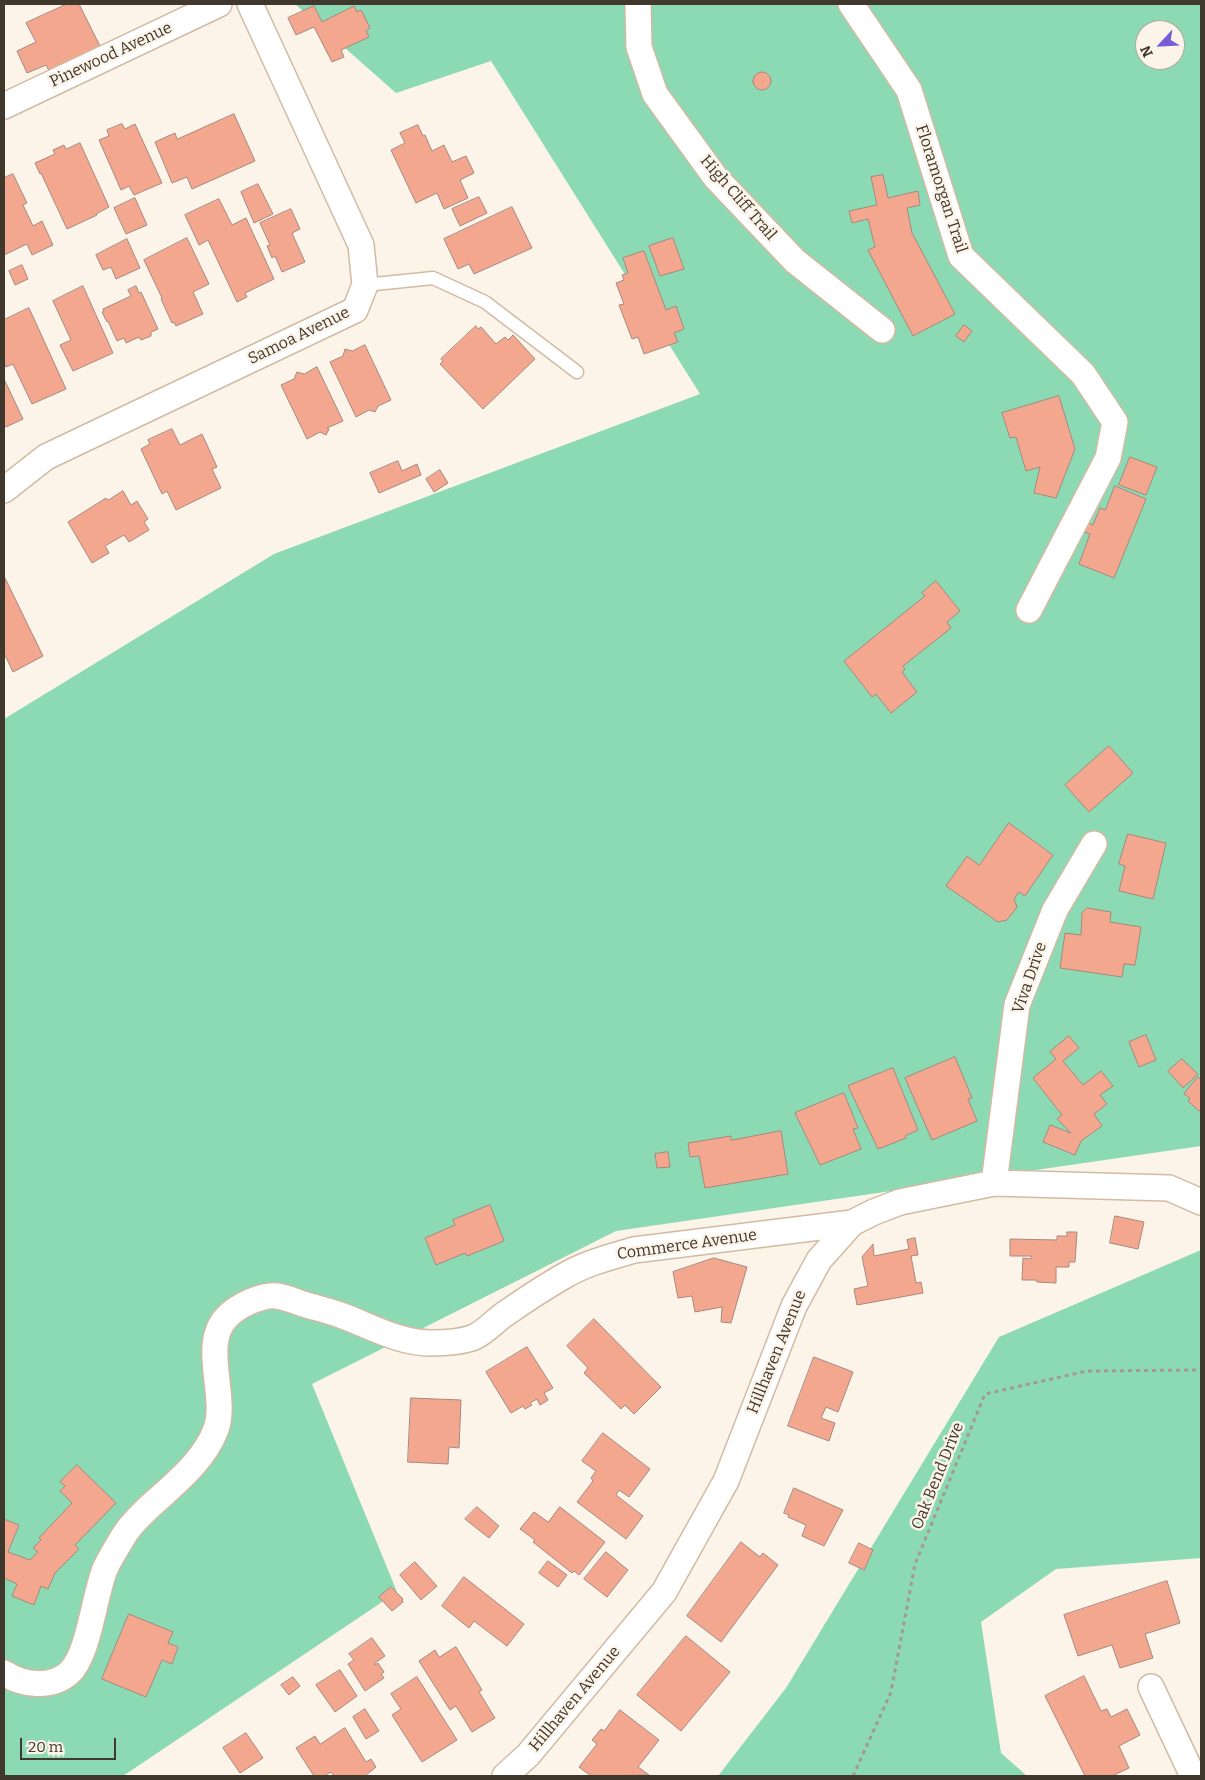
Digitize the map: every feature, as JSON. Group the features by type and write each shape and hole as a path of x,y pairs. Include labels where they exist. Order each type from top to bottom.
{"street":[{"name":"Pinewood Avenue","path":"4,106 219,4"},
{"name":"Samoa Avenue","path":"4,490 46,457 355,310 365,285 361,245 250,4"},
{"name":"High Cliff Trail","path":"638,4 639,47 655,94 716,178 795,261 882,330"},
{"name":"Floramorgan Trail","path":"851,4 909,90 961,256 1083,374 1115,422 1108,458 1029,610"},
{"name":"Viva Drive","path":"994,1183 1017,1005 1055,910 1094,844"},
{"name":"Hillhaven Avenue","path":"505,1776 528,1755 664,1592 726,1481 794,1306 819,1260 852,1223 900,1202 994,1183 1169,1188 1201,1202"},
{"name":"Commerce Avenue","path":"4,1673 13,1680 30,1684 47,1683 68,1674 76,1665 105,1569 125,1534 134,1522 196,1462 211,1442 219,1422 219,1398 214,1371 215,1348 219,1328 226,1317 253,1300 276,1296 341,1316 405,1340 428,1343 449,1342 474,1338 522,1302 565,1275 601,1259 634,1250 852,1223"},
{"path":"1151,1688 1193,1776"}],"lane":[{"path":"365,285 433,278 485,302 577,372"}],"path":[{"name":"Oak Bend Drive","path":"853,1776 891,1692 915,1564 985,1394 1086,1371 1201,1370"}],"green space":[{"path":"295,4 1201,4 1201,1146 616,1231 312,1384 397,1592 123,1776 4,1776 4,719 274,554 700,394 491,61 396,93"},
{"path":"1201,1250 1201,1558 1056,1569 981,1622 1001,1753 1027,1776 718,1776 786,1688 999,1337"}],"building":[{"path":"67,4 79,4 105,56 54,80 46,65 27,73 17,51 36,42 26,23"},
{"path":"314,6 322,22 354,6 357,12 361,10 370,28 366,31 369,37 341,50 344,57 332,62 314,27 296,35 288,18"},
{"path":"762,72 768,75 771,81 768,87 762,90 756,87 753,81 756,75"},
{"path":"234,114 255,161 192,189 187,177 172,183 155,142 175,133 177,139"},
{"path":"122,124 125,129 135,124 162,183 134,195 129,186 121,190 99,140 109,136 107,130"},
{"path":"418,125 432,151 444,145 452,162 466,156 474,173 460,180 468,198 444,209 437,193 416,203 391,150 405,143 400,133"},
{"path":"80,143 109,207 97,215 67,229 35,163 55,154 53,150 64,145 66,149"},
{"path":"13,174 27,203 23,205 33,226 42,221 53,245 32,255 27,244 4,255 4,178"},
{"path":"883,175 888,198 918,191 920,205 907,208 912,233 955,314 913,336 868,250 875,247 868,219 852,223 849,211 877,205 871,177"},
{"path":"258,184 273,214 254,223 241,192"},
{"path":"479,197 487,213 460,226 452,209"},
{"path":"135,198 147,225 126,234 114,208"},
{"path":"219,199 232,225 246,218 274,279 245,293 247,297 237,302 208,240 199,245 185,215"},
{"path":"512,207 532,248 474,274 469,264 458,269 444,239"},
{"path":"291,209 300,229 292,233 305,262 282,272 275,256 272,258 267,246 270,245 260,223"},
{"path":"187,238 209,284 193,292 203,314 176,326 174,322 172,323 144,260"},
{"path":"673,238 684,269 660,276 649,246"},
{"path":"127,239 140,268 116,279 111,267 103,270 96,255"},
{"path":"644,251 666,310 676,306 684,329 674,333 678,342 644,354 638,337 632,339 619,305 624,304 616,283 624,280 622,275 628,273 623,258"},
{"path":"22,265 28,279 15,285 9,271"},
{"path":"83,286 113,353 73,371 60,345 71,340 53,301"},
{"path":"136,286 139,293 141,292 158,329 151,332 151,336 141,340 139,337 126,343 124,338 117,341 102,312 104,311 103,309 131,296 128,290"},
{"path":"29,308 66,389 32,404 13,364 6,367 4,362 4,320"},
{"path":"964,325 972,331 964,342 956,336"},
{"path":"476,326 478,329 481,327 496,344 505,337 508,340 513,335 535,359 483,409 440,364 443,361 441,359"},
{"path":"365,345 391,400 378,406 375,412 369,410 356,417 330,362 343,356 345,349 352,351"},
{"path":"317,367 343,421 327,428 329,429 326,435 320,432 307,439 281,385 294,379 297,372 304,374"},
{"path":"4,379 23,419 6,427 4,425"},
{"path":"1059,396 1075,449 1056,498 1034,493 1040,467 1026,471 1016,437 1010,438 1002,413"},
{"path":"172,429 180,445 202,434 217,467 212,469 221,488 176,510 167,491 162,494 141,449 150,444 148,440"},
{"path":"1130,457 1157,467 1146,495 1119,485"},
{"path":"398,461 402,471 417,464 421,475 379,493 370,473"},
{"path":"440,470 448,483 434,492 426,479"},
{"path":"1115,486 1146,499 1114,578 1079,564 1090,534 1082,531 1086,522 1093,525 1100,508 1105,510"},
{"path":"123,491 131,505 137,501 148,519 144,522 149,530 129,542 124,535 105,546 109,553 92,563 68,522 106,498 108,500"},
{"path":"5,578 43,656 13,672 4,653"},
{"path":"936,581 960,611 947,622 951,628 903,666 905,669 902,672 917,692 891,713 876,694 872,697 844,661 925,596 922,593"},
{"path":"1109,746 1133,773 1089,812 1065,785"},
{"path":"1009,823 1053,855 1025,896 1019,892 1014,899 1017,907 1007,920 998,922 946,886 967,856 979,865"},
{"path":"1128,834 1166,843 1153,899 1119,891 1125,866 1119,864"},
{"path":"1087,908 1111,912 1110,922 1141,927 1135,965 1124,964 1122,977 1060,968 1065,933 1081,935 1082,913"},
{"path":"1146,1035 1156,1060 1139,1067 1129,1042"},
{"path":"1069,1036 1079,1048 1063,1061 1083,1085 1101,1071 1113,1086 1100,1095 1107,1104 1094,1114 1102,1126 1081,1141 1075,1155 1043,1142 1050,1125 1071,1133 1057,1119 1062,1115 1033,1078 1056,1059 1050,1052"},
{"path":"955,1057 972,1098 968,1099 977,1121 932,1140 905,1078"},
{"path":"1182,1059 1198,1074 1183,1088 1168,1071"},
{"path":"893,1068 918,1130 905,1136 906,1138 878,1149 848,1086"},
{"path":"1198,1077 1201,1080 1201,1109 1199,1111 1188,1101 1190,1098 1184,1094"},
{"path":"844,1093 858,1128 853,1129 861,1149 820,1165 795,1113"},
{"path":"781,1131 788,1174 705,1188 699,1156 690,1157 688,1143 731,1136 731,1140"},
{"path":"668,1152 670,1167 657,1168 655,1154"},
{"path":"490,1205 504,1241 467,1256 465,1253 436,1265 425,1238 455,1225 453,1220"},
{"path":"1115,1216 1144,1222 1138,1249 1110,1243"},
{"path":"1067,1232 1077,1232 1075,1262 1069,1262 1069,1267 1056,1267 1056,1283 1022,1280 1023,1258 1031,1259 1031,1256 1010,1256 1010,1239 1057,1240 1057,1236 1067,1236"},
{"path":"915,1238 918,1255 911,1256 916,1283 921,1282 923,1293 857,1305 854,1289 868,1286 862,1257 873,1244 874,1256 909,1249 907,1240"},
{"path":"714,1258 747,1267 731,1323 721,1322 722,1307 695,1312 692,1296 678,1298 673,1272"},
{"path":"594,1319 661,1387 634,1414 625,1405 621,1409 584,1373 588,1368 567,1346"},
{"path":"527,1347 553,1388 544,1393 548,1400 540,1405 537,1399 525,1409 523,1406 511,1413 486,1372"},
{"path":"814,1357 853,1372 838,1412 826,1407 821,1418 835,1423 829,1441 788,1426"},
{"path":"411,1398 461,1400 459,1448 449,1447 448,1464 408,1462"},
{"path":"603,1433 650,1469 629,1497 619,1490 616,1495 643,1516 626,1539 577,1502 593,1481 591,1478 596,1471 582,1461"},
{"path":"77,1465 116,1503 75,1545 79,1549 55,1573 48,1589 41,1586 34,1605 12,1596 17,1584 4,1578 4,1519 19,1525 8,1552 30,1560 38,1552 33,1548 41,1540 39,1538 72,1503 60,1491 65,1486 60,1482"},
{"path":"794,1488 843,1510 824,1546 802,1536 806,1525 788,1517 789,1515 784,1513"},
{"path":"477,1507 499,1526 489,1538 465,1519"},
{"path":"560,1507 605,1542 579,1575 574,1571 572,1573 533,1542 535,1540 520,1529 534,1512 548,1522"},
{"path":"741,1542 760,1557 763,1553 778,1565 721,1642 687,1616"},
{"path":"859,1543 873,1550 864,1570 849,1563"},
{"path":"606,1552 628,1570 607,1597 584,1579"},
{"path":"548,1561 567,1575 558,1587 539,1573"},
{"path":"415,1562 437,1586 421,1600 400,1575"},
{"path":"464,1577 524,1624 507,1646 474,1621 469,1628 442,1606"},
{"path":"1167,1581 1180,1623 1145,1634 1153,1658 1120,1668 1112,1645 1078,1656 1064,1615"},
{"path":"391,1587 403,1599 403,1602 392,1611 379,1597"},
{"path":"129,1614 173,1632 168,1643 178,1647 172,1664 162,1660 146,1697 102,1679"},
{"path":"686,1636 730,1672 681,1731 637,1695"},
{"path":"372,1638 385,1656 375,1663 375,1665 378,1663 384,1672 381,1674 384,1678 365,1691 348,1664 354,1660 349,1654"},
{"path":"456,1647 482,1690 479,1692 495,1718 472,1732 456,1706 450,1710 419,1661 435,1650 439,1657"},
{"path":"340,1670 357,1696 335,1712 316,1685"},
{"path":"1084,1676 1101,1711 1107,1709 1111,1717 1127,1709 1140,1735 1119,1746 1129,1768 1112,1776 1085,1776 1045,1696"},
{"path":"293,1677 300,1686 289,1695 281,1685"},
{"path":"417,1677 457,1740 422,1762 392,1715 401,1709 391,1694"},
{"path":"365,1709 379,1731 366,1739 353,1717"},
{"path":"620,1710 659,1740 638,1767 649,1775 591,1776 579,1767 597,1744 592,1740 601,1729 604,1731"},
{"path":"345,1728 366,1762 371,1759 376,1767 365,1776 334,1776 331,1772 324,1776 314,1776 296,1748 315,1736 320,1744"},
{"path":"246,1733 263,1758 240,1773 223,1748"}]}
